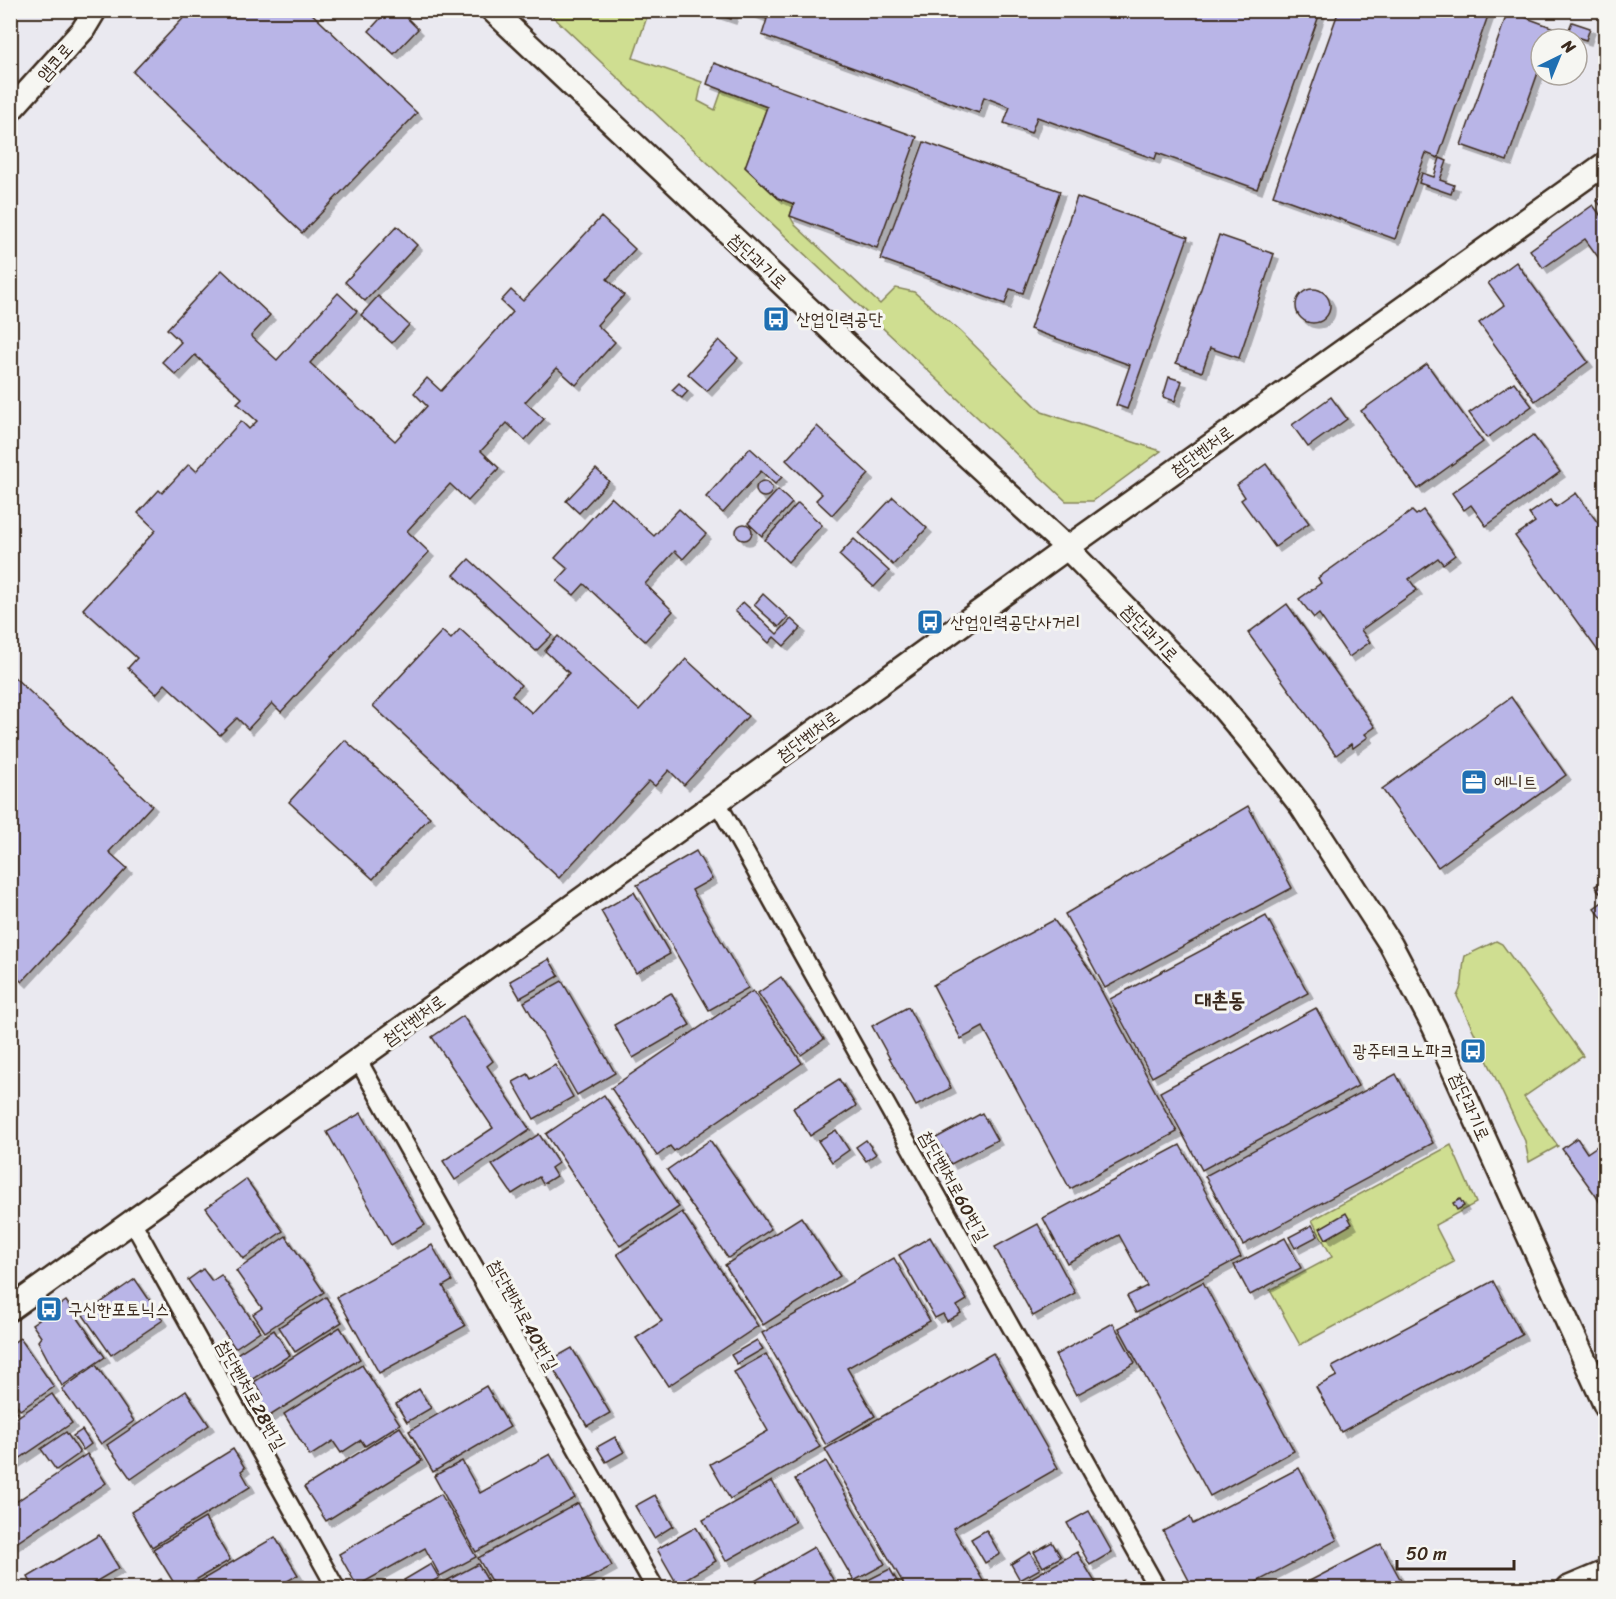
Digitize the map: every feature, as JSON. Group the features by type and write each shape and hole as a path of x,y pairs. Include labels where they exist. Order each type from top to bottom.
{"street":[{"name":"앰코로","path":"10,111 83,30 95,10"},
{"name":"첨단과기로","path":"492,10 881,377 1067,548 1215,699 1252,743 1301,806 1389,942 1434,1028 1605,1407"},
{"name":"첨단벤처로","path":"10,1309 1605,163"},
{"name":"첨단벤처로60번길","path":"717,802 1157,1588"},
{"name":"첨단벤처로40번길","path":"358,1060 655,1588"},
{"name":"첨단벤처로28번길","path":"132,1221 336,1588"},
{"path":"1568,1588 1605,1572"}],"green space":[{"path":"547,11 649,11 633,58 702,82 698,101 715,110 722,90 767,107 745,167 778,198 794,204 790,216 795,225 880,304 896,288 914,292 961,332 1042,412 1161,451 1093,501 1066,501"},
{"path":"1496,941 1502,944 1583,1056 1524,1097 1558,1146 1529,1162 1525,1141 1457,996 1461,986 1465,956"},
{"path":"1451,1145 1476,1203 1435,1225 1454,1262 1300,1345 1270,1290 1332,1257 1312,1220"}],"building":[{"path":"191,10 308,10 417,113 302,233 133,72"},
{"path":"388,10 399,10 418,29 394,54 369,31"},
{"path":"714,10 734,10 731,19 713,13"},
{"path":"744,10 1321,10 1257,189 1157,153 1155,159 1037,117 1031,133 1004,123 1010,107 984,97 979,113 762,35 767,19"},
{"path":"1339,10 1490,10 1438,158 1426,153 1395,239 1273,195"},
{"path":"1508,11 1551,27 1529,27 1529,87 1533,87 1507,161 1461,145"},
{"path":"1572,22 1587,27 1570,27"},
{"path":"714,63 917,137 877,248 790,216 794,204 778,198 745,167 767,107 707,84"},
{"path":"924,142 1060,191 1023,293 1010,289 1005,304 881,259"},
{"path":"1440,158 1447,161 1440,180 1454,185 1451,194 1419,183 1422,173 1434,177"},
{"path":"1606,195 1606,212 1597,201"},
{"path":"1077,197 1188,237 1127,409 1116,405 1130,365 1030,329"},
{"path":"1593,205 1606,223 1606,268 1585,239 1543,268 1530,250"},
{"path":"601,217 635,249 607,279 624,295 597,325 615,342 576,385 557,368 525,402 544,419 525,440 507,423 481,451 499,468 468,501 450,484 407,531 429,552 281,712 272,703 248,729 237,718 220,735 165,684 156,694 128,668 137,658 83,609 156,530 138,513 159,490 162,493 189,464 196,471 241,421 249,429 257,421 237,403 242,398 195,355 176,375 162,362 181,342 167,329 222,270 270,315 251,336 277,360 338,293 357,311 310,363 395,441 427,406 414,393 427,378 441,391 513,312 501,301 511,290 523,301"},
{"path":"397,226 417,245 365,301 345,282"},
{"path":"1219,235 1274,254 1239,358 1210,348 1202,372 1176,363"},
{"path":"1516,262 1588,362 1535,401 1479,323 1504,305 1488,283"},
{"path":"1313,289 1325,294 1330,306 1325,318 1313,323 1301,318 1296,306 1301,294"},
{"path":"378,296 409,325 392,343 361,315"},
{"path":"719,340 738,358 707,391 688,374"},
{"path":"1427,364 1483,442 1418,489 1361,411"},
{"path":"1169,377 1182,381 1175,401 1163,397"},
{"path":"1514,382 1532,406 1487,438 1469,413"},
{"path":"679,383 688,391 682,398 672,390"},
{"path":"1331,397 1347,419 1308,447 1292,425"},
{"path":"817,426 869,474 832,515 816,500 822,494 786,460"},
{"path":"1533,435 1560,472 1486,526 1471,505 1464,510 1452,493"},
{"path":"750,448 782,477 775,484 761,471 723,513 706,497"},
{"path":"1266,464 1309,523 1275,547 1241,500 1245,497 1237,485"},
{"path":"596,469 609,481 579,513 566,501"},
{"path":"761,481 767,481 772,489 770,495 761,497 756,492 756,486"},
{"path":"778,490 792,503 762,536 748,523"},
{"path":"1576,493 1606,534 1606,662 1515,536 1535,522 1529,514 1551,499 1556,507"},
{"path":"611,497 654,536 679,509 706,534 683,559 675,551 645,584 673,611 645,641 584,584 574,595 557,581 568,569 555,558"},
{"path":"893,497 927,528 893,565 859,533"},
{"path":"798,503 822,525 788,562 765,540"},
{"path":"1423,510 1455,555 1443,564 1438,558 1409,579 1417,590 1361,630 1370,642 1349,657 1319,614 1314,618 1299,599 1321,583 1318,578 1412,511 1416,515"},
{"path":"744,524 750,526 752,532 750,538 744,540 738,538 736,532 738,526"},
{"path":"854,539 889,571 874,587 839,555"},
{"path":"469,559 552,635 536,651 454,575"},
{"path":"763,594 788,617 779,627 754,605"},
{"path":"743,602 777,634 791,619 801,628 784,646 774,637 769,643 735,611"},
{"path":"1287,604 1375,727 1365,734 1368,737 1353,748 1351,744 1336,755 1248,633"},
{"path":"460,629 521,685 512,695 532,713 569,673 545,651 558,636 639,710 686,659 748,716 684,785 669,770 655,786 649,781 559,878 373,706 442,631 451,639"},
{"path":"14,677 152,805 109,852 127,868 22,982 10,971 10,680"},
{"name":"에니트","path":"1511,697 1566,775 1438,867 1382,789"},
{"path":"345,740 430,817 373,879 289,802"},
{"path":"1248,806 1292,888 1105,988 1065,914"},
{"path":"696,851 712,879 692,890 748,988 709,1010 637,885"},
{"path":"1606,879 1606,923 1594,908 1605,900 1595,886"},
{"path":"634,892 670,954 636,973 601,911"},
{"path":"1266,916 1308,993 1152,1077 1110,999"},
{"path":"1054,920 1090,970 1177,1132 1070,1189 983,1027 961,1039 933,985"},
{"path":"549,959 559,976 520,998 510,981"},
{"path":"781,977 824,1039 801,1055 758,993"},
{"path":"562,981 615,1073 577,1095 524,1002"},
{"path":"753,991 802,1063 674,1151 670,1146 657,1156 611,1088"},
{"path":"671,993 690,1025 633,1058 614,1025"},
{"path":"908,1007 951,1088 916,1106 872,1026"},
{"path":"1316,1008 1358,1086 1202,1170 1160,1092"},
{"path":"463,1016 493,1061 487,1066 530,1130 455,1180 443,1161 493,1128 432,1037"},
{"path":"555,1065 573,1097 534,1119 513,1082 528,1074 531,1079"},
{"path":"1396,1074 1433,1143 1243,1245 1205,1176"},
{"path":"839,1079 856,1106 810,1136 793,1108"},
{"path":"604,1095 679,1207 620,1246 546,1134"},
{"path":"361,1113 425,1225 391,1245 327,1132"},
{"path":"982,1113 997,1140 951,1164 936,1138"},
{"path":"836,1130 849,1150 832,1162 818,1141"},
{"path":"539,1134 558,1163 551,1168 556,1176 543,1184 539,1177 512,1194 492,1165"},
{"path":"1577,1138 1587,1153 1606,1140 1606,1213 1562,1149"},
{"path":"710,1140 771,1229 728,1258 667,1170"},
{"path":"866,1140 876,1154 866,1161 856,1147"},
{"path":"1180,1145 1241,1257 1136,1313 1127,1296 1147,1286 1119,1235 1067,1263 1043,1218"},
{"path":"246,1179 283,1231 243,1259 206,1208"},
{"path":"1460,1199 1464,1206 1457,1210 1453,1203"},
{"path":"682,1212 758,1326 668,1386 636,1338 662,1321 617,1254"},
{"path":"1346,1213 1352,1224 1326,1239 1320,1228"},
{"path":"801,1217 840,1276 763,1325 725,1265"},
{"path":"1038,1224 1075,1293 1033,1316 995,1247"},
{"path":"1312,1225 1318,1236 1295,1248 1289,1237"},
{"path":"286,1236 324,1292 265,1332 253,1314 262,1308 236,1271"},
{"path":"930,1237 967,1300 957,1306 961,1313 947,1321 943,1314 935,1318 899,1255"},
{"path":"1285,1238 1301,1268 1250,1295 1234,1265"},
{"path":"432,1245 452,1281 443,1286 465,1326 379,1373 337,1297"},
{"path":"894,1258 930,1321 847,1368 875,1416 826,1445 762,1333"},
{"path":"203,1269 212,1281 221,1275 260,1331 235,1348 188,1280"},
{"path":"135,1279 163,1320 111,1355 83,1315"},
{"path":"1493,1281 1522,1335 1341,1432 1316,1387 1337,1376 1332,1367"},
{"path":"1203,1282 1294,1451 1210,1496 1119,1328"},
{"path":"326,1297 342,1322 295,1352 279,1327"},
{"path":"66,1301 105,1357 62,1386 38,1341 41,1337 32,1324"},
{"path":"1113,1323 1135,1363 1076,1395 1055,1355"},
{"path":"340,1327 360,1359 268,1417 257,1399 263,1395 254,1382"},
{"path":"274,1330 290,1355 251,1380 235,1355"},
{"path":"20,1338 54,1387 20,1410 10,1396 10,1345"},
{"path":"757,1340 763,1349 737,1364 731,1355"},
{"path":"572,1348 610,1413 587,1426 549,1361"},
{"path":"993,1353 1058,1468 953,1528 987,1588 906,1588 825,1449"},
{"path":"766,1354 820,1447 730,1499 710,1464 768,1431 734,1372"},
{"path":"96,1365 134,1421 101,1444 62,1389"},
{"path":"362,1365 400,1424 365,1446 361,1440 341,1453 333,1441 310,1456 284,1414"},
{"path":"486,1386 510,1427 433,1472 409,1431"},
{"path":"419,1389 431,1408 407,1422 396,1404"},
{"path":"186,1391 209,1425 131,1479 107,1445"},
{"path":"52,1394 72,1423 10,1465 10,1422"},
{"path":"10,1402 18,1413 10,1418"},
{"path":"400,1427 422,1461 326,1521 304,1487"},
{"path":"82,1430 91,1444 83,1450 73,1436"},
{"path":"66,1432 80,1453 56,1470 41,1449"},
{"path":"615,1437 624,1452 606,1462 597,1447"},
{"path":"233,1449 245,1468 241,1471 250,1487 152,1547 131,1512"},
{"path":"87,1454 106,1483 10,1547 10,1506"},
{"path":"550,1454 575,1498 476,1552 434,1476 462,1461 480,1493"},
{"path":"826,1461 885,1564 854,1581 795,1479"},
{"path":"1299,1468 1337,1540 1245,1588 1193,1588 1163,1531 1190,1517 1193,1524"},
{"path":"772,1481 795,1522 726,1561 703,1520"},
{"path":"441,1494 476,1557 440,1576 425,1548 357,1586 339,1554"},
{"path":"655,1495 673,1526 654,1538 635,1506"},
{"path":"578,1503 612,1566 571,1588 495,1588 478,1558"},
{"path":"1089,1511 1112,1552 1090,1565 1067,1523"},
{"path":"205,1518 230,1560 182,1588 177,1588 153,1549"},
{"path":"696,1527 716,1561 677,1584 657,1549"},
{"path":"986,1530 1000,1554 985,1563 971,1539"},
{"path":"99,1535 119,1568 85,1588 34,1588 28,1577"},
{"path":"275,1537 298,1575 275,1588 188,1588"},
{"path":"1052,1542 1061,1557 1043,1567 1034,1552"},
{"path":"1381,1544 1405,1588 1296,1588 1352,1559"},
{"path":"814,1547 838,1588 757,1588 753,1582"},
{"path":"1030,1552 1040,1569 1020,1580 1011,1564"},
{"path":"1077,1552 1098,1587 1013,1588"},
{"path":"431,1564 439,1578 421,1588 409,1588 404,1580"},
{"path":"478,1564 492,1588 433,1588"},
{"path":"890,1569 901,1588 852,1588"},
{"path":"161,1579 167,1588 144,1588"},
{"path":"1124,1580 1129,1588 1109,1588"}],"place":[{"name":"산업인력공단","path":"776,319"},
{"name":"산업인력공단사거리","path":"930,622"},
{"name":"에니트","path":"1474,782"},
{"name":"광주테크노파크","path":"1473,1051"},
{"name":"구신한포토닉스","path":"49,1309"}],"district":[{"name":"대촌동","path":"1220,1000"}]}
